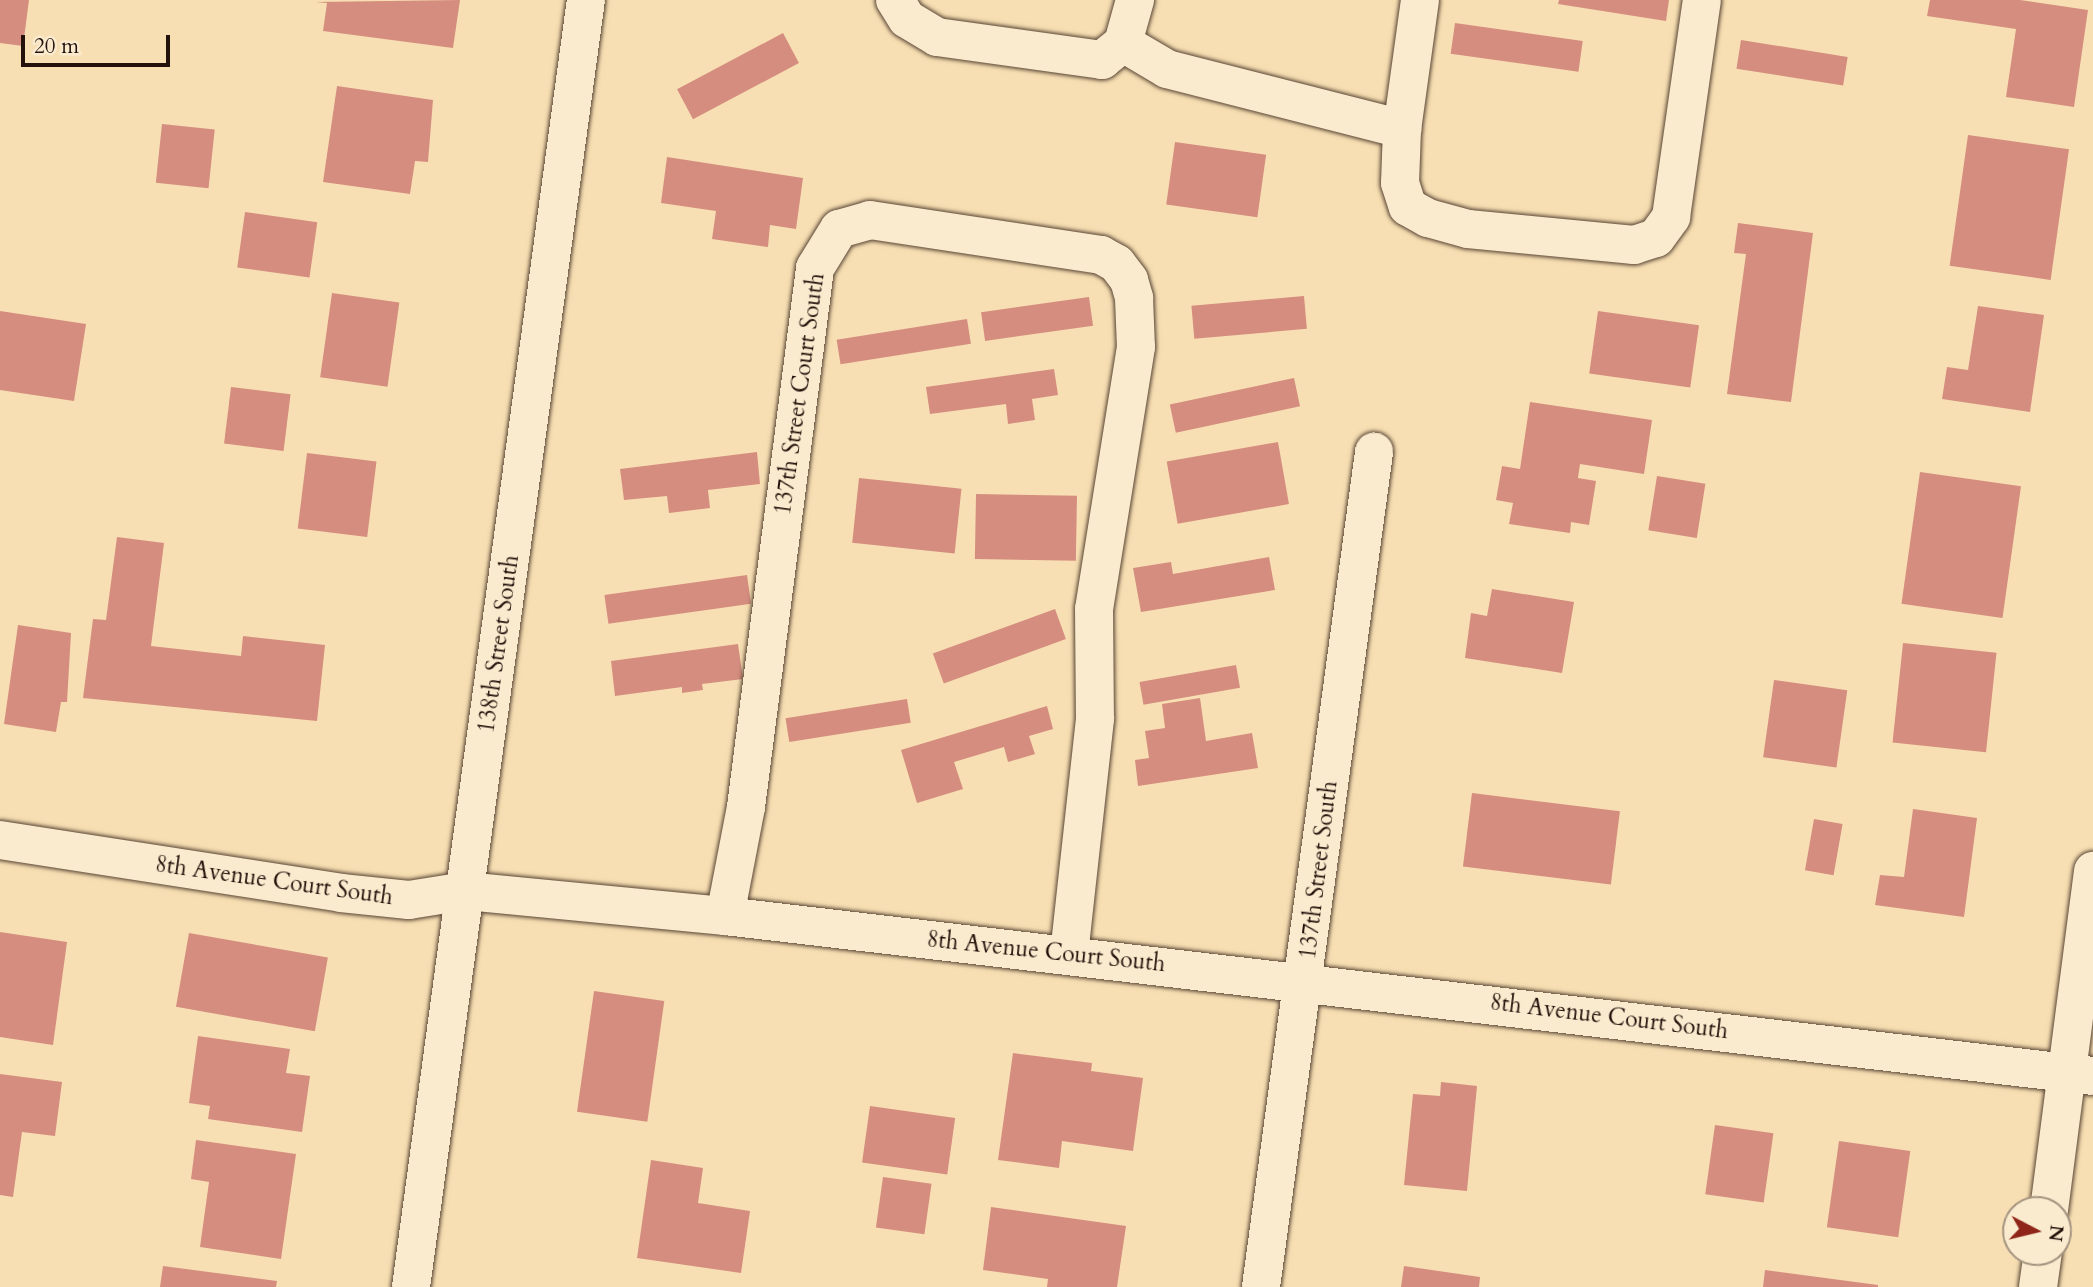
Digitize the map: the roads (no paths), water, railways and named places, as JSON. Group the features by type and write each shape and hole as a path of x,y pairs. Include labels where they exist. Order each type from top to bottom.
{"street":[{"name":"138th Street South","path":"411,1287 586,0"},
{"path":"895,0 907,19 937,37 1102,60 1123,43 1135,0"},
{"path":"1420,0 1402,129 1400,183 1408,207 1428,218 1468,229 1634,245 1656,238 1671,218 1679,182 1702,0"},
{"path":"1123,43 1167,69 1402,129"},
{"name":"137th Street Court South","path":"724,916 746,807 815,268 839,229 870,220 1101,255 1117,264 1129,280 1134,298 1136,347 1094,609 1093,744 1069,955"},
{"name":"137th Street South","path":"1261,1287 1374,453"},
{"name":"8th Avenue Court South","path":"0,840 341,893 408,900 465,891 724,916 1304,981 2080,1075"},
{"path":"2052,1196 2080,1075 2093,871"},
{"path":"2038,1287 2041,1266"}]}
